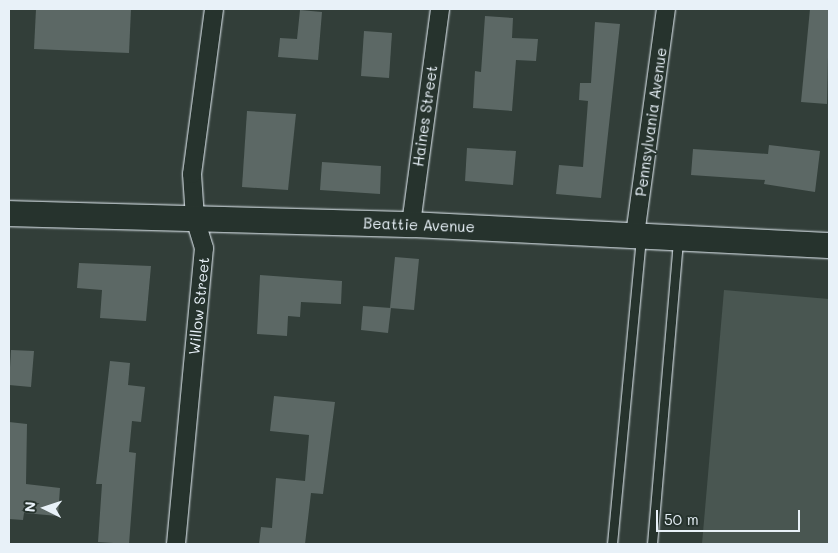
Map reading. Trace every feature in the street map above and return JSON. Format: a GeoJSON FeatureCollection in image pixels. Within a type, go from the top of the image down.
{"type":"FeatureCollection","features":[{"type":"Feature","properties":{"kind":"street","name":"Willow Street"},"geometry":{"type":"LineString","coordinates":[[176,544],[204,248],[195,218],[192,174],[214,9]]}},
{"type":"Feature","properties":{"kind":"street","name":"Haines Street"},"geometry":{"type":"LineString","coordinates":[[410,224],[440,9]]}},
{"type":"Feature","properties":{"kind":"street","name":"Pennsylvania Avenue"},"geometry":{"type":"LineString","coordinates":[[638,235],[666,9]]}},
{"type":"Feature","properties":{"kind":"street","name":"Beattie Avenue"},"geometry":{"type":"LineString","coordinates":[[9,212],[410,224],[829,245]]}},
{"type":"Feature","properties":{"kind":"lane"},"geometry":{"type":"LineString","coordinates":[[612,544],[638,235]]}},
{"type":"Feature","properties":{"kind":"lane"},"geometry":{"type":"LineString","coordinates":[[652,544],[678,237]]}},
{"type":"Feature","properties":{"kind":"shaded area"},"geometry":{"type":"Polygon","coordinates":[[[724,290],[829,299],[829,544],[702,544],[724,290]]]}},
{"type":"Feature","properties":{"kind":"building"},"geometry":{"type":"Polygon","coordinates":[[[36,9],[131,9],[129,53],[34,49],[36,9]]]}},
{"type":"Feature","properties":{"kind":"building"},"geometry":{"type":"Polygon","coordinates":[[[810,9],[829,9],[827,104],[801,102],[810,9]]]}},
{"type":"Feature","properties":{"kind":"building"},"geometry":{"type":"Polygon","coordinates":[[[300,10],[322,12],[318,60],[278,57],[280,38],[297,39],[300,10]]]}},
{"type":"Feature","properties":{"kind":"building"},"geometry":{"type":"Polygon","coordinates":[[[485,16],[513,18],[512,38],[538,39],[536,61],[516,60],[512,111],[473,108],[475,71],[481,72],[485,16]]]}},
{"type":"Feature","properties":{"kind":"building"},"geometry":{"type":"Polygon","coordinates":[[[595,22],[620,24],[601,198],[556,194],[559,165],[583,167],[588,101],[579,100],[580,83],[591,83],[595,22]]]}},
{"type":"Feature","properties":{"kind":"building"},"geometry":{"type":"Polygon","coordinates":[[[364,31],[392,33],[389,78],[361,76],[364,31]]]}},
{"type":"Feature","properties":{"kind":"building"},"geometry":{"type":"Polygon","coordinates":[[[247,111],[296,114],[288,190],[242,187],[247,111]]]}},
{"type":"Feature","properties":{"kind":"building"},"geometry":{"type":"Polygon","coordinates":[[[769,145],[820,151],[815,192],[764,184],[765,180],[691,175],[693,149],[768,154],[769,145]]]}},
{"type":"Feature","properties":{"kind":"building"},"geometry":{"type":"Polygon","coordinates":[[[467,148],[516,151],[513,185],[465,181],[467,148]]]}},
{"type":"Feature","properties":{"kind":"building"},"geometry":{"type":"Polygon","coordinates":[[[322,162],[381,166],[380,194],[320,190],[322,162]]]}},
{"type":"Feature","properties":{"kind":"building"},"geometry":{"type":"Polygon","coordinates":[[[395,257],[419,259],[414,310],[390,308],[395,257]]]}},
{"type":"Feature","properties":{"kind":"building"},"geometry":{"type":"Polygon","coordinates":[[[79,263],[151,266],[146,321],[100,318],[102,290],[77,288],[79,263]]]}},
{"type":"Feature","properties":{"kind":"building"},"geometry":{"type":"Polygon","coordinates":[[[260,275],[342,281],[341,304],[301,302],[300,317],[288,316],[287,336],[257,334],[260,275]]]}},
{"type":"Feature","properties":{"kind":"building"},"geometry":{"type":"Polygon","coordinates":[[[363,306],[391,308],[388,333],[361,330],[363,306]]]}},
{"type":"Feature","properties":{"kind":"building"},"geometry":{"type":"Polygon","coordinates":[[[11,350],[34,351],[31,387],[9,385],[11,350]]]}},
{"type":"Feature","properties":{"kind":"building"},"geometry":{"type":"Polygon","coordinates":[[[110,361],[130,363],[128,385],[145,387],[141,422],[132,421],[129,452],[136,453],[129,544],[98,542],[102,484],[96,484],[110,361]]]}},
{"type":"Feature","properties":{"kind":"building"},"geometry":{"type":"Polygon","coordinates":[[[274,396],[335,402],[323,494],[311,493],[305,544],[259,544],[261,527],[272,528],[276,478],[305,481],[309,435],[270,431],[274,396]]]}},
{"type":"Feature","properties":{"kind":"building"},"geometry":{"type":"Polygon","coordinates":[[[9,422],[27,424],[26,484],[60,488],[58,516],[24,513],[23,520],[9,519],[9,422]]]}}]}
